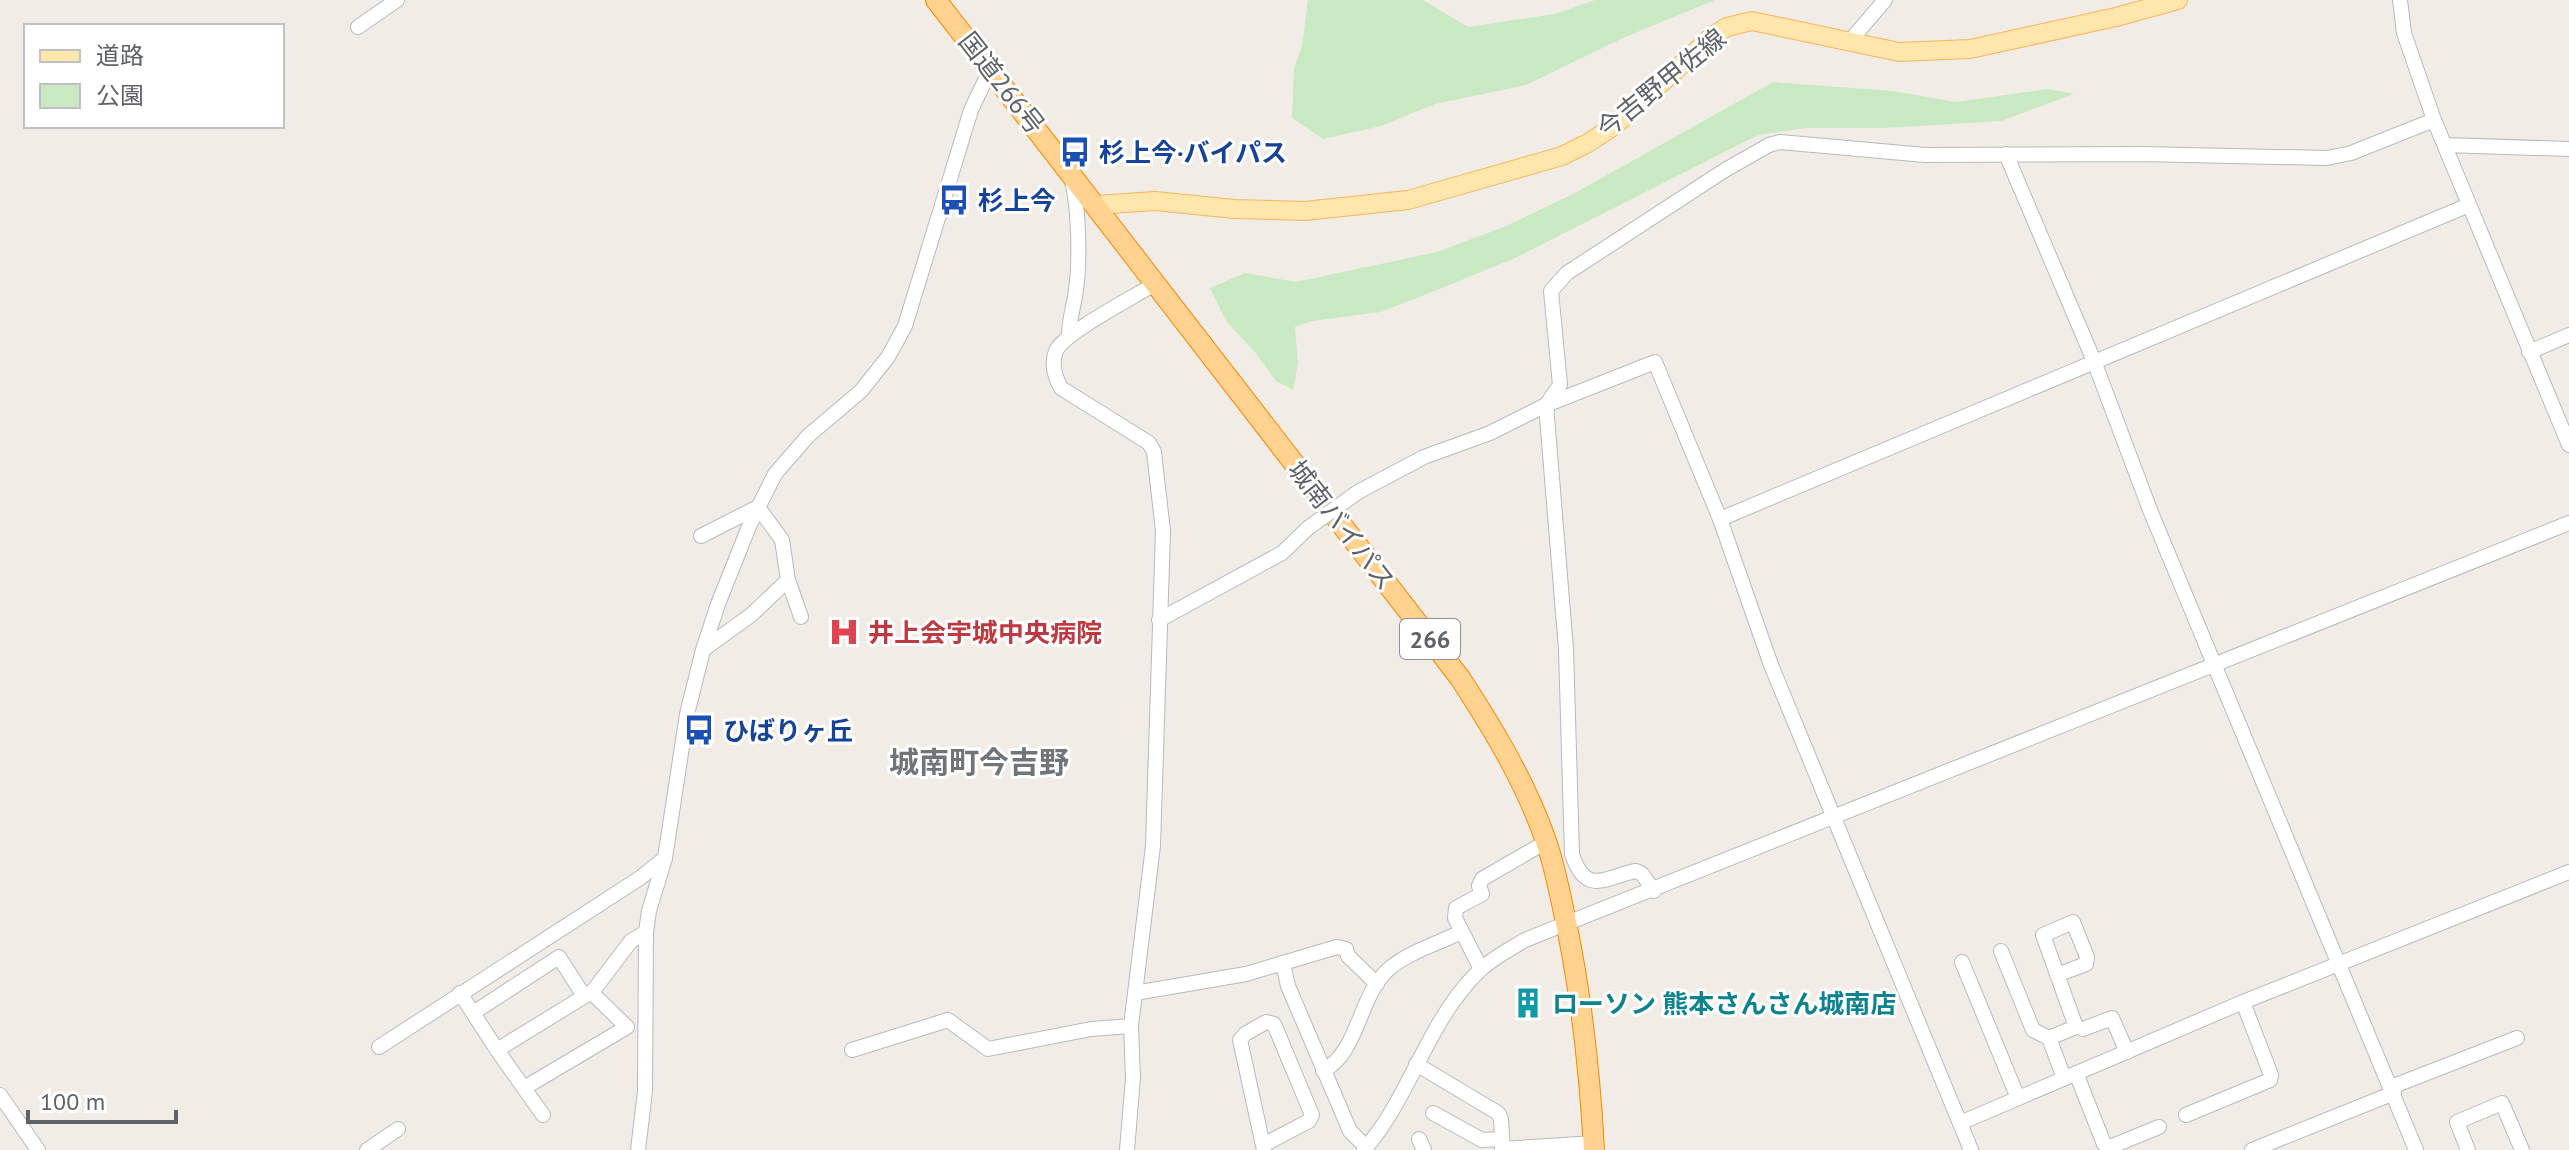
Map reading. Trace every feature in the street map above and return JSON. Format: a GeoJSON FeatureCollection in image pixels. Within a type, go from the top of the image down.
{"type":"FeatureCollection","features":[{"type":"Feature","properties":{"kind":"highway","name":"国道266号"},"geometry":{"type":"LineString","coordinates":[[936,0],[1096,205]]}},
{"type":"Feature","properties":{"kind":"highway","name":"城南バイパス"},"geometry":{"type":"LineString","coordinates":[[1096,205],[1460,678],[1518,775],[1556,875],[1583,1014],[1594,1147]]}},
{"type":"Feature","properties":{"kind":"main road","name":"今吉野甲佐線"},"geometry":{"type":"LineString","coordinates":[[1096,205],[1155,201],[1235,209],[1305,211],[1408,200],[1562,156],[1588,143],[1614,126],[1714,35],[1727,27],[1752,21],[1899,52],[1925,53],[1970,49],[2178,0]]}},
{"type":"Feature","properties":{"kind":"street"},"geometry":{"type":"LineString","coordinates":[[358,27],[397,0]]}},
{"type":"Feature","properties":{"kind":"street"},"geometry":{"type":"LineString","coordinates":[[1850,41],[1885,0]]}},
{"type":"Feature","properties":{"kind":"street"},"geometry":{"type":"LineString","coordinates":[[2400,0],[2404,33],[2434,120],[2569,445]]}},
{"type":"Feature","properties":{"kind":"street"},"geometry":{"type":"LineString","coordinates":[[638,1150],[645,1091],[646,932],[649,911],[665,858],[687,714],[718,604],[775,474],[808,436],[861,391],[888,357],[905,326],[971,110],[991,68]]}},
{"type":"Feature","properties":{"kind":"street"},"geometry":{"type":"LineString","coordinates":[[1654,891],[1642,874],[1636,871],[1604,882],[1595,881],[1579,870],[1572,854],[1566,649],[1546,405],[1560,385],[1551,291],[1567,273],[1725,170],[1780,142],[1925,155],[2327,158],[2351,153],[2434,120]]}},
{"type":"Feature","properties":{"kind":"street"},"geometry":{"type":"LineString","coordinates":[[2445,145],[2569,149]]}},
{"type":"Feature","properties":{"kind":"street"},"geometry":{"type":"LineString","coordinates":[[2006,154],[2094,361],[2150,510],[2416,1150]]}},
{"type":"Feature","properties":{"kind":"street"},"geometry":{"type":"LineString","coordinates":[[1068,168],[1077,200],[1076,290],[1069,335]]}},
{"type":"Feature","properties":{"kind":"street"},"geometry":{"type":"LineString","coordinates":[[1720,519],[2469,205]]}},
{"type":"Feature","properties":{"kind":"street"},"geometry":{"type":"LineString","coordinates":[[1127,1150],[1133,1078],[1131,1026],[1153,846],[1163,531],[1154,452],[1149,443],[1061,388],[1055,377],[1054,362],[1056,350],[1069,335],[1156,283]]}},
{"type":"Feature","properties":{"kind":"street"},"geometry":{"type":"LineString","coordinates":[[2529,352],[2569,335]]}},
{"type":"Feature","properties":{"kind":"street"},"geometry":{"type":"LineString","coordinates":[[1159,620],[1282,553],[1308,528],[1358,492],[1424,457],[1490,433],[1546,405],[1655,362],[1720,519],[1771,665],[1971,1150]]}},
{"type":"Feature","properties":{"kind":"street"},"geometry":{"type":"LineString","coordinates":[[701,536],[758,507]]}},
{"type":"Feature","properties":{"kind":"street"},"geometry":{"type":"LineString","coordinates":[[758,507],[782,540],[788,580],[801,617]]}},
{"type":"Feature","properties":{"kind":"street"},"geometry":{"type":"LineString","coordinates":[[1283,963],[1288,986],[1323,1071],[1350,1131],[1365,1149],[1383,1127],[1443,1015],[1481,969],[1525,940],[2569,523]]}},
{"type":"Feature","properties":{"kind":"street"},"geometry":{"type":"LineString","coordinates":[[703,650],[751,615],[788,580]]}},
{"type":"Feature","properties":{"kind":"street"},"geometry":{"type":"LineString","coordinates":[[1481,969],[1455,918],[1456,908],[1482,894],[1479,886],[1482,879],[1546,842]]}},
{"type":"Feature","properties":{"kind":"street"},"geometry":{"type":"LineString","coordinates":[[379,1047],[640,878],[665,858]]}},
{"type":"Feature","properties":{"kind":"street"},"geometry":{"type":"LineString","coordinates":[[1960,1123],[2243,1002],[2569,872]]}},
{"type":"Feature","properties":{"kind":"street"},"geometry":{"type":"LineString","coordinates":[[497,1050],[588,994],[631,941],[646,932]]}},
{"type":"Feature","properties":{"kind":"street"},"geometry":{"type":"LineString","coordinates":[[1323,1071],[1331,1067],[1347,1046],[1377,984],[1398,964],[1461,932]]}},
{"type":"Feature","properties":{"kind":"street"},"geometry":{"type":"LineString","coordinates":[[1135,993],[1246,974],[1337,947],[1346,949],[1348,956],[1377,984]]}},
{"type":"Feature","properties":{"kind":"street"},"geometry":{"type":"LineString","coordinates":[[2001,951],[2033,1030],[2049,1038],[2104,1144],[2110,1147],[2159,1127]]}},
{"type":"Feature","properties":{"kind":"street"},"geometry":{"type":"LineString","coordinates":[[473,1013],[559,957],[588,994],[627,1027],[524,1088]]}},
{"type":"Feature","properties":{"kind":"street"},"geometry":{"type":"LineString","coordinates":[[1962,962],[2018,1098]]}},
{"type":"Feature","properties":{"kind":"street"},"geometry":{"type":"LineString","coordinates":[[2049,1038],[2076,1027],[2057,975]]}},
{"type":"Feature","properties":{"kind":"street"},"geometry":{"type":"LineString","coordinates":[[460,993],[543,1115]]}},
{"type":"Feature","properties":{"kind":"street"},"geometry":{"type":"LineString","coordinates":[[2186,1115],[2270,1080],[2271,1075],[2243,1002]]}},
{"type":"Feature","properties":{"kind":"street"},"geometry":{"type":"LineString","coordinates":[[2083,1029],[2112,1018],[2127,1052]]}},
{"type":"Feature","properties":{"kind":"street"},"geometry":{"type":"LineString","coordinates":[[852,1050],[948,1020],[988,1049],[1091,1029],[1131,1026]]}},
{"type":"Feature","properties":{"kind":"street"},"geometry":{"type":"LineString","coordinates":[[1266,1022],[1274,1024],[1312,1115],[1309,1121],[1263,1148],[1240,1040],[1266,1022]]}},
{"type":"Feature","properties":{"kind":"street"},"geometry":{"type":"LineString","coordinates":[[2252,1150],[2517,1038]]}},
{"type":"Feature","properties":{"kind":"street"},"geometry":{"type":"LineString","coordinates":[[1416,1064],[1498,1113],[1502,1146]]}},
{"type":"Feature","properties":{"kind":"street"},"geometry":{"type":"LineString","coordinates":[[0,1095],[38,1150]]}},
{"type":"Feature","properties":{"kind":"street"},"geometry":{"type":"LineString","coordinates":[[2468,1150],[2457,1122],[2502,1103],[2522,1150]]}},
{"type":"Feature","properties":{"kind":"street"},"geometry":{"type":"LineString","coordinates":[[1433,1113],[1482,1140],[1502,1146],[1594,1147]]}},
{"type":"Feature","properties":{"kind":"street"},"geometry":{"type":"LineString","coordinates":[[367,1150],[398,1129]]}},
{"type":"Feature","properties":{"kind":"green space"},"geometry":{"type":"Polygon","coordinates":[[[1308,0],[1423,0],[1468,27],[1555,14],[1595,0],[1715,0],[1625,37],[1526,85],[1435,104],[1381,126],[1323,139],[1292,118],[1294,69],[1302,46],[1308,0]]]}},
{"type":"Feature","properties":{"kind":"green space"},"geometry":{"type":"Polygon","coordinates":[[[1773,82],[1893,91],[1956,102],[2048,89],[2074,94],[2001,121],[1886,128],[1806,128],[1758,135],[1515,258],[1381,312],[1312,321],[1295,327],[1298,363],[1293,390],[1276,381],[1226,321],[1210,288],[1245,273],[1296,282],[1437,252],[1504,227],[1575,193],[1773,82]]]}},
{"type":"Feature","properties":{"kind":"place","name":"杉上今·バイパス"},"geometry":{"type":"Point","coordinates":[1075,152]}},
{"type":"Feature","properties":{"kind":"place","name":"杉上今"},"geometry":{"type":"Point","coordinates":[954,200]}},
{"type":"Feature","properties":{"kind":"place","name":"井上会宇城中央病院"},"geometry":{"type":"Point","coordinates":[844,632]}},
{"type":"Feature","properties":{"kind":"place","name":"ひばりヶ丘"},"geometry":{"type":"Point","coordinates":[699,730]}},
{"type":"Feature","properties":{"kind":"place","name":"ローソン 熊本さんさん城南店"},"geometry":{"type":"Point","coordinates":[1528,1003]}},
{"type":"Feature","properties":{"kind":"district","name":"城南町今吉野"},"geometry":{"type":"Point","coordinates":[979,761]}}]}
